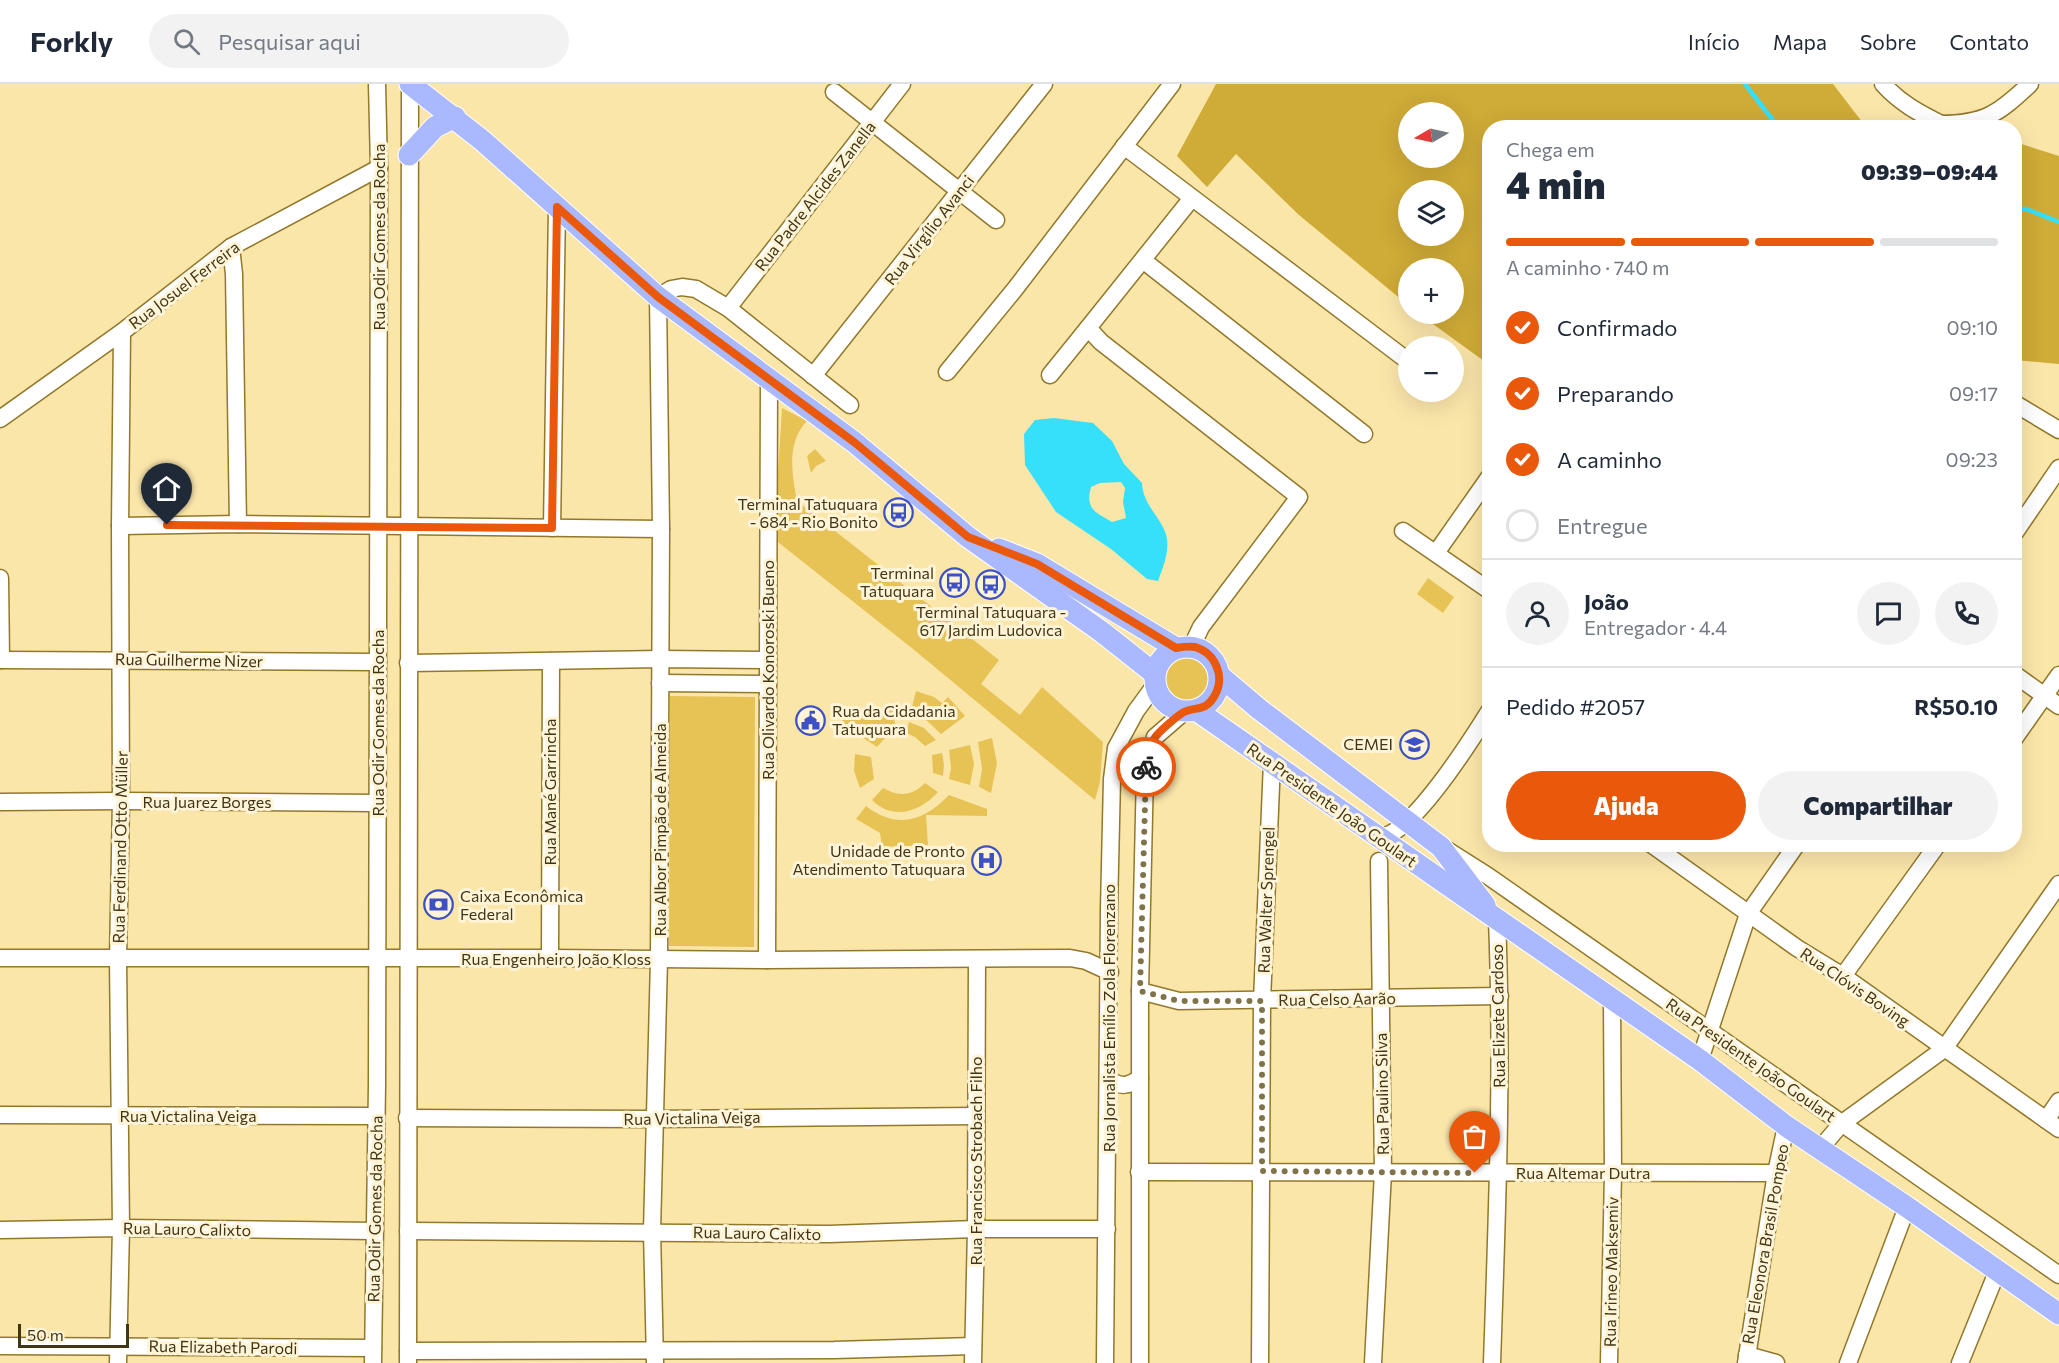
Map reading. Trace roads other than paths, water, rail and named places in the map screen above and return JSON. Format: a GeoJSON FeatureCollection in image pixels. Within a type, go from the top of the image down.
{"type":"FeatureCollection","features":[{"type":"Feature","properties":{"kind":"main road","name":"Rua Presidente João Goulart"},"geometry":{"type":"LineString","coordinates":[[410,84],[455,117],[658,297],[854,442],[968,537],[1102,632],[1155,679],[1158,695],[1165,703],[1174,709],[1190,711],[1272,762],[1700,1060],[1786,1126],[1907,1207],[2059,1314]]}},
{"type":"Feature","properties":{"kind":"main road"},"geometry":{"type":"LineString","coordinates":[[409,155],[435,127],[455,117]]}},
{"type":"Feature","properties":{"kind":"main road","name":"Rua Presidente João Goulart"},"geometry":{"type":"LineString","coordinates":[[968,537],[1037,564],[1184,647],[1202,650],[1211,657],[1220,676],[1259,709],[1441,847],[1497,920]]}},
{"type":"Feature","properties":{"kind":"main road"},"geometry":{"type":"LineString","coordinates":[[1155,679],[1162,658],[1184,647]]}},
{"type":"Feature","properties":{"kind":"main road"},"geometry":{"type":"LineString","coordinates":[[1190,711],[1206,705],[1214,698],[1220,676]]}},
{"type":"Feature","properties":{"kind":"street","name":"Rua Odir Gomes da Rocha"},"geometry":{"type":"LineString","coordinates":[[373,1356],[378,662],[379,168],[377,84]]}},
{"type":"Feature","properties":{"kind":"street","name":"Rua Odir Gomes da Rocha"},"geometry":{"type":"LineString","coordinates":[[408,1357],[410,84]]}},
{"type":"Feature","properties":{"kind":"street","name":"Rua Padre Alcides Zanella"},"geometry":{"type":"LineString","coordinates":[[728,308],[902,84]]}},
{"type":"Feature","properties":{"kind":"street","name":"Rua Virgílio Avanci"},"geometry":{"type":"LineString","coordinates":[[813,376],[1044,84]]}},
{"type":"Feature","properties":{"kind":"street"},"geometry":{"type":"LineString","coordinates":[[947,372],[1015,289],[1172,84]]}},
{"type":"Feature","properties":{"kind":"street"},"geometry":{"type":"LineString","coordinates":[[1883,84],[1894,96],[1931,120]]}},
{"type":"Feature","properties":{"kind":"street"},"geometry":{"type":"LineString","coordinates":[[1980,120],[2005,106],[2030,84]]}},
{"type":"Feature","properties":{"kind":"street"},"geometry":{"type":"LineString","coordinates":[[834,92],[996,220]]}},
{"type":"Feature","properties":{"kind":"street"},"geometry":{"type":"LineString","coordinates":[[1124,147],[1398,353]]}},
{"type":"Feature","properties":{"kind":"street","name":"Rua Josuel Ferreira"},"geometry":{"type":"LineString","coordinates":[[0,419],[122,332],[231,247],[379,168]]}},
{"type":"Feature","properties":{"kind":"street"},"geometry":{"type":"LineString","coordinates":[[1050,375],[1144,261],[1192,198]]}},
{"type":"Feature","properties":{"kind":"street"},"geometry":{"type":"LineString","coordinates":[[552,528],[557,207]]}},
{"type":"Feature","properties":{"kind":"street"},"geometry":{"type":"LineString","coordinates":[[231,247],[234,274],[238,524]]}},
{"type":"Feature","properties":{"kind":"street"},"geometry":{"type":"LineString","coordinates":[[1144,261],[1364,434]]}},
{"type":"Feature","properties":{"kind":"street"},"geometry":{"type":"LineString","coordinates":[[658,297],[671,289],[682,286],[696,289],[728,308],[850,405]]}},
{"type":"Feature","properties":{"kind":"street","name":"Rua Albor Pimpão de Almeida"},"geometry":{"type":"LineString","coordinates":[[656,1356],[652,1231],[659,960],[661,529],[658,297]]}},
{"type":"Feature","properties":{"kind":"street"},"geometry":{"type":"LineString","coordinates":[[1088,328],[1101,342],[1299,497],[1184,647]]}},
{"type":"Feature","properties":{"kind":"street","name":"Rua Ferdinand Otto Müller"},"geometry":{"type":"LineString","coordinates":[[118,1363],[121,1228],[118,959],[122,801],[120,526],[122,332]]}},
{"type":"Feature","properties":{"kind":"street","name":"Rua Olivardo Konoroski Bueno"},"geometry":{"type":"LineString","coordinates":[[767,960],[769,381]]}},
{"type":"Feature","properties":{"kind":"street"},"geometry":{"type":"LineString","coordinates":[[2022,408],[2059,430]]}},
{"type":"Feature","properties":{"kind":"street"},"geometry":{"type":"LineString","coordinates":[[2022,522],[2059,468]]}},
{"type":"Feature","properties":{"kind":"street"},"geometry":{"type":"LineString","coordinates":[[1436,553],[1482,487]]}},
{"type":"Feature","properties":{"kind":"street"},"geometry":{"type":"LineString","coordinates":[[120,526],[238,524],[661,529]]}},
{"type":"Feature","properties":{"kind":"street"},"geometry":{"type":"LineString","coordinates":[[1403,531],[1482,585]]}},
{"type":"Feature","properties":{"kind":"street"},"geometry":{"type":"LineString","coordinates":[[0,578],[1,660]]}},
{"type":"Feature","properties":{"kind":"street"},"geometry":{"type":"LineString","coordinates":[[408,663],[660,659],[768,660]]}},
{"type":"Feature","properties":{"kind":"street","name":"Rua Guilherme Nizer"},"geometry":{"type":"LineString","coordinates":[[1,660],[378,662]]}},
{"type":"Feature","properties":{"kind":"street","name":"Rua Mané Garrincha"},"geometry":{"type":"LineString","coordinates":[[550,958],[551,661]]}},
{"type":"Feature","properties":{"kind":"street"},"geometry":{"type":"LineString","coordinates":[[2022,731],[2052,701],[2059,675]]}},
{"type":"Feature","properties":{"kind":"street","name":"Rua Jornalista Emílio Zola Florenzano"},"geometry":{"type":"LineString","coordinates":[[1106,1363],[1111,803],[1116,748],[1155,679]]}},
{"type":"Feature","properties":{"kind":"street"},"geometry":{"type":"LineString","coordinates":[[2022,680],[2052,701]]}},
{"type":"Feature","properties":{"kind":"street"},"geometry":{"type":"LineString","coordinates":[[660,683],[768,684]]}},
{"type":"Feature","properties":{"kind":"street","name":"Rua Jornalista Emílio Zola Florenzano"},"geometry":{"type":"LineString","coordinates":[[1140,1363],[1140,991],[1145,771],[1155,737],[1190,711]]}},
{"type":"Feature","properties":{"kind":"street"},"geometry":{"type":"LineString","coordinates":[[1370,832],[1386,836],[1408,820],[1428,800],[1482,729]]}},
{"type":"Feature","properties":{"kind":"street","name":"Rua Walter Sprengel"},"geometry":{"type":"LineString","coordinates":[[1260,1363],[1262,1001],[1272,762]]}},
{"type":"Feature","properties":{"kind":"street","name":"Rua Juarez Borges"},"geometry":{"type":"LineString","coordinates":[[0,802],[377,803]]}},
{"type":"Feature","properties":{"kind":"street","name":"Rua Presidente João Goulart"},"geometry":{"type":"LineString","coordinates":[[1441,847],[1488,876],[2059,1275]]}},
{"type":"Feature","properties":{"kind":"street","name":"Rua Clóvis Boving"},"geometry":{"type":"LineString","coordinates":[[1663,852],[1748,914],[1843,976],[2053,1124]]}},
{"type":"Feature","properties":{"kind":"street"},"geometry":{"type":"LineString","coordinates":[[1700,1060],[1748,914],[1791,852]]}},
{"type":"Feature","properties":{"kind":"street"},"geometry":{"type":"LineString","coordinates":[[1843,976],[1932,852]]}},
{"type":"Feature","properties":{"kind":"street","name":"Rua Paulino Silva"},"geometry":{"type":"LineString","coordinates":[[1373,1363],[1383,1172],[1379,861]]}},
{"type":"Feature","properties":{"kind":"street"},"geometry":{"type":"LineString","coordinates":[[1820,1149],[1841,1124],[1944,1049],[2059,884]]}},
{"type":"Feature","properties":{"kind":"street","name":"Rua Elizete Cardoso"},"geometry":{"type":"LineString","coordinates":[[1492,1363],[1498,1173],[1500,996],[1497,920]]}},
{"type":"Feature","properties":{"kind":"street","name":"Rua Engenheiro João Kloss"},"geometry":{"type":"LineString","coordinates":[[0,958],[767,960],[1070,958],[1086,961],[1110,972]]}},
{"type":"Feature","properties":{"kind":"street","name":"Rua Francisco Strobach Filho"},"geometry":{"type":"LineString","coordinates":[[973,1363],[977,959]]}},
{"type":"Feature","properties":{"kind":"street","name":"Rua Celso Aarão"},"geometry":{"type":"LineString","coordinates":[[1140,991],[1179,1001],[1500,996]]}},
{"type":"Feature","properties":{"kind":"street","name":"Rua Irineo Maksemiv"},"geometry":{"type":"LineString","coordinates":[[1609,1363],[1613,1173],[1612,1000]]}},
{"type":"Feature","properties":{"kind":"street"},"geometry":{"type":"LineString","coordinates":[[1109,1079],[1114,1084],[1123,1086],[1130,1085],[1140,1078]]}},
{"type":"Feature","properties":{"kind":"street"},"geometry":{"type":"LineString","coordinates":[[2053,1124],[2059,1101]]}},
{"type":"Feature","properties":{"kind":"street","name":"Rua Victalina Veiga"},"geometry":{"type":"LineString","coordinates":[[0,1115],[376,1116]]}},
{"type":"Feature","properties":{"kind":"street","name":"Rua Victalina Veiga"},"geometry":{"type":"LineString","coordinates":[[407,1118],[655,1119],[976,1116]]}},
{"type":"Feature","properties":{"kind":"street","name":"Rua Eleonora Brasil Pompeo"},"geometry":{"type":"LineString","coordinates":[[1746,1359],[1776,1173],[1786,1126]]}},
{"type":"Feature","properties":{"kind":"street","name":"Rua Altemar Dutra"},"geometry":{"type":"LineString","coordinates":[[1139,1172],[1776,1173]]}},
{"type":"Feature","properties":{"kind":"street"},"geometry":{"type":"LineString","coordinates":[[1848,1363],[1907,1207]]}},
{"type":"Feature","properties":{"kind":"street","name":"Rua Lauro Calixto"},"geometry":{"type":"LineString","coordinates":[[0,1230],[121,1228],[375,1231]]}},
{"type":"Feature","properties":{"kind":"street","name":"Rua Lauro Calixto"},"geometry":{"type":"LineString","coordinates":[[408,1231],[829,1234],[976,1229],[1107,1229]]}},
{"type":"Feature","properties":{"kind":"street"},"geometry":{"type":"LineString","coordinates":[[1960,1363],[1997,1272]]}},
{"type":"Feature","properties":{"kind":"street","name":"Rua Elizabeth Parodi"},"geometry":{"type":"LineString","coordinates":[[0,1346],[120,1345],[373,1356]]}},
{"type":"Feature","properties":{"kind":"street"},"geometry":{"type":"LineString","coordinates":[[408,1357],[656,1356],[973,1346]]}},
{"type":"Feature","properties":{"kind":"street"},"geometry":{"type":"LineString","coordinates":[[1746,1359],[1776,1363]]}},
{"type":"Feature","properties":{"kind":"water"},"geometry":{"type":"Polygon","coordinates":[[[1054,418],[1093,423],[1112,441],[1124,464],[1142,483],[1146,499],[1165,532],[1167,550],[1158,581],[1147,579],[1111,549],[1056,512],[1025,465],[1024,434],[1035,420],[1054,418]],[[1121,482],[1100,483],[1091,487],[1089,500],[1093,509],[1112,522],[1126,518],[1123,502],[1125,488],[1121,482]]]}},
{"type":"Feature","properties":{"kind":"waterway"},"geometry":{"type":"LineString","coordinates":[[1745,84],[1773,120]]}},
{"type":"Feature","properties":{"kind":"waterway"},"geometry":{"type":"LineString","coordinates":[[2022,209],[2059,222]]}},
{"type":"Feature","properties":{"kind":"place","name":"Terminal Tatuquara - 684 - Rio Bonito"},"geometry":{"type":"Point","coordinates":[899,513]}},
{"type":"Feature","properties":{"kind":"place","name":"Terminal Tatuquara"},"geometry":{"type":"Point","coordinates":[955,582]}},
{"type":"Feature","properties":{"kind":"place","name":"Terminal Tatuquara - 617 Jardim Ludovica"},"geometry":{"type":"Point","coordinates":[991,584]}},
{"type":"Feature","properties":{"kind":"place","name":"Rua da Cidadania Tatuquara"},"geometry":{"type":"Point","coordinates":[811,720]}},
{"type":"Feature","properties":{"kind":"place","name":"CEMEI"},"geometry":{"type":"Point","coordinates":[1414,744]}},
{"type":"Feature","properties":{"kind":"place","name":"Unidade de Pronto Atendimento Tatuquara"},"geometry":{"type":"Point","coordinates":[986,860]}},
{"type":"Feature","properties":{"kind":"place","name":"Caixa Econômica Federal"},"geometry":{"type":"Point","coordinates":[439,905]}}]}
